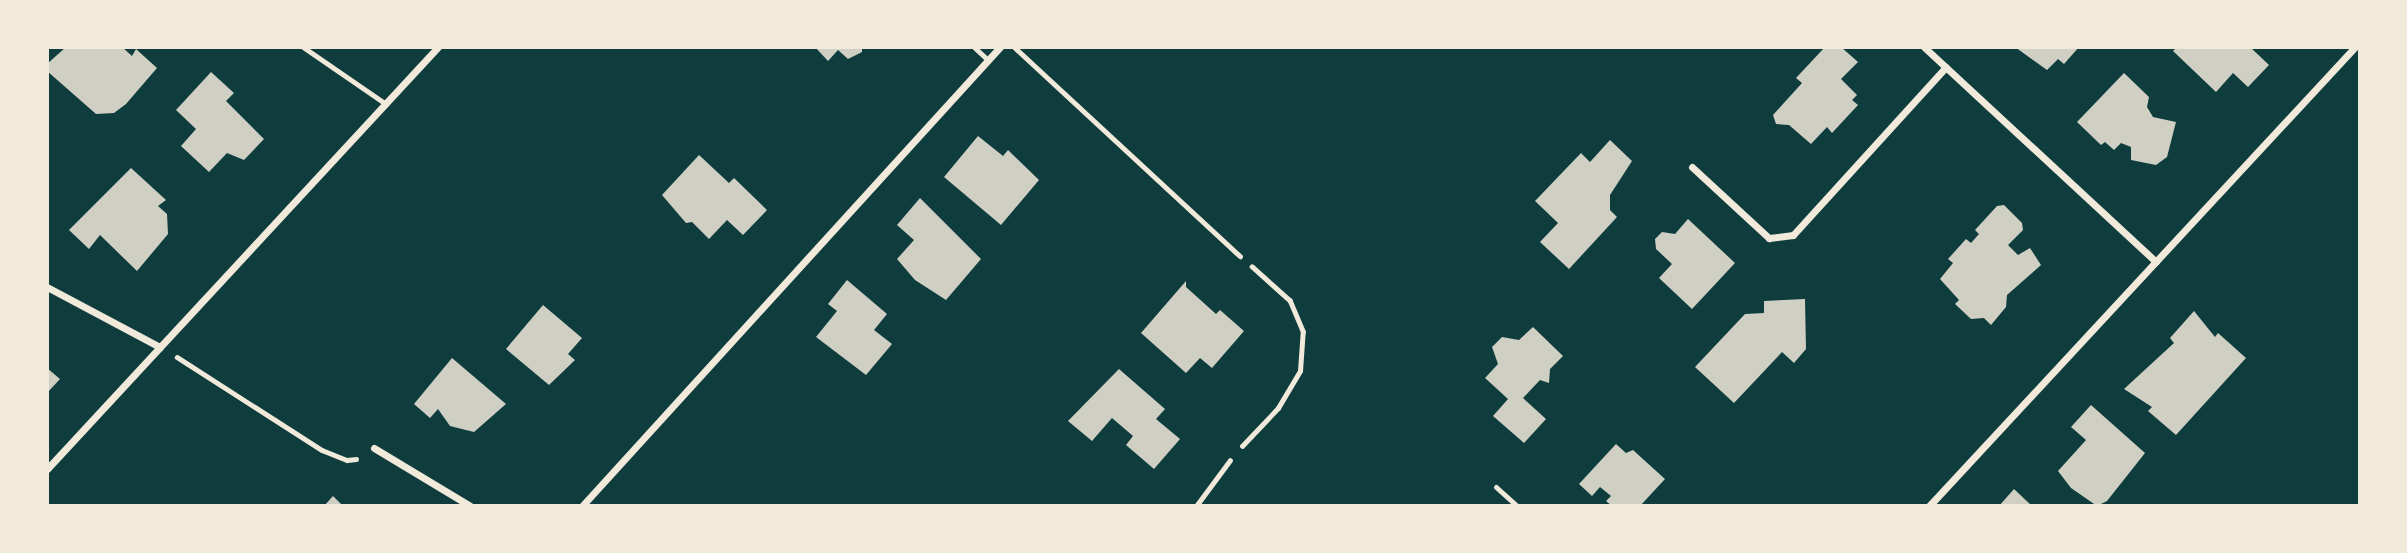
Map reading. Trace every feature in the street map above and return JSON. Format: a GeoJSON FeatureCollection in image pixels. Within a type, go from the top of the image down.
{"type":"FeatureCollection","features":[{"type":"Feature","properties":{"kind":"street"},"geometry":{"type":"LineString","coordinates":[[47,468],[438,47]]}},
{"type":"Feature","properties":{"kind":"street"},"geometry":{"type":"LineString","coordinates":[[582,506],[1000,47]]}},
{"type":"Feature","properties":{"kind":"street"},"geometry":{"type":"LineString","coordinates":[[1924,47],[2157,262]]}},
{"type":"Feature","properties":{"kind":"street"},"geometry":{"type":"LineString","coordinates":[[1929,506],[2355,47]]}},
{"type":"Feature","properties":{"kind":"street"},"geometry":{"type":"LineString","coordinates":[[1692,167],[1769,238],[1793,235],[1946,67]]}},
{"type":"Feature","properties":{"kind":"street"},"geometry":{"type":"LineString","coordinates":[[47,287],[160,347]]}},
{"type":"Feature","properties":{"kind":"street"},"geometry":{"type":"LineString","coordinates":[[374,448],[470,506]]}},
{"type":"Feature","properties":{"kind":"lane"},"geometry":{"type":"LineString","coordinates":[[303,47],[386,104]]}},
{"type":"Feature","properties":{"kind":"lane"},"geometry":{"type":"LineString","coordinates":[[975,47],[988,61]]}},
{"type":"Feature","properties":{"kind":"lane"},"geometry":{"type":"LineString","coordinates":[[1014,47],[1240,256]]}},
{"type":"Feature","properties":{"kind":"lane"},"geometry":{"type":"LineString","coordinates":[[1196,506],[1230,460]]}},
{"type":"Feature","properties":{"kind":"lane"},"geometry":{"type":"LineString","coordinates":[[1496,486],[1517,506]]}},
{"type":"Feature","properties":{"kind":"path"},"geometry":{"type":"LineString","coordinates":[[1230,460],[1278,408],[1300,371],[1303,332],[1290,301],[1240,256]]}},
{"type":"Feature","properties":{"kind":"path"},"geometry":{"type":"LineString","coordinates":[[160,347],[322,450],[348,460],[360,458],[374,448]]}},
{"type":"Feature","properties":{"kind":"building"},"geometry":{"type":"Polygon","coordinates":[[[66,47],[122,47],[132,56],[136,49],[157,68],[126,104],[114,113],[96,114],[47,71],[47,64],[66,47]]]}},
{"type":"Feature","properties":{"kind":"building"},"geometry":{"type":"Polygon","coordinates":[[[815,47],[862,47],[862,52],[848,59],[838,50],[828,61],[815,47]]]}},
{"type":"Feature","properties":{"kind":"building"},"geometry":{"type":"Polygon","coordinates":[[[1825,47],[1841,47],[1858,62],[1841,79],[1857,95],[1852,100],[1858,105],[1832,133],[1827,127],[1811,144],[1789,125],[1776,124],[1773,115],[1802,83],[1796,78],[1825,47]]]}},
{"type":"Feature","properties":{"kind":"building"},"geometry":{"type":"Polygon","coordinates":[[[2015,47],[2079,47],[2064,64],[2058,59],[2047,70],[2015,47]]]}},
{"type":"Feature","properties":{"kind":"building"},"geometry":{"type":"Polygon","coordinates":[[[2177,47],[2250,47],[2269,65],[2248,87],[2233,73],[2216,92],[2173,51],[2177,47]]]}},
{"type":"Feature","properties":{"kind":"building"},"geometry":{"type":"Polygon","coordinates":[[[211,72],[234,93],[226,101],[264,139],[244,160],[227,153],[209,172],[181,146],[196,129],[176,110],[211,72]]]}},
{"type":"Feature","properties":{"kind":"building"},"geometry":{"type":"Polygon","coordinates":[[[2124,73],[2149,97],[2147,107],[2153,117],[2176,122],[2167,157],[2156,165],[2131,160],[2131,147],[2121,143],[2114,150],[2105,142],[2101,145],[2077,122],[2124,73]]]}},
{"type":"Feature","properties":{"kind":"building"},"geometry":{"type":"Polygon","coordinates":[[[978,136],[1003,156],[1008,150],[1039,180],[1001,225],[944,177],[978,136]]]}},
{"type":"Feature","properties":{"kind":"building"},"geometry":{"type":"Polygon","coordinates":[[[1610,140],[1632,161],[1610,195],[1610,210],[1617,217],[1569,269],[1540,242],[1558,223],[1535,201],[1581,153],[1590,162],[1610,140]]]}},
{"type":"Feature","properties":{"kind":"building"},"geometry":{"type":"Polygon","coordinates":[[[699,155],[729,183],[734,178],[767,210],[743,235],[727,220],[709,239],[692,222],[686,223],[662,195],[699,155]]]}},
{"type":"Feature","properties":{"kind":"building"},"geometry":{"type":"Polygon","coordinates":[[[131,168],[166,200],[158,206],[167,214],[168,234],[137,271],[100,235],[89,249],[69,230],[131,168]]]}},
{"type":"Feature","properties":{"kind":"building"},"geometry":{"type":"Polygon","coordinates":[[[920,198],[981,259],[946,300],[915,280],[897,259],[914,240],[897,225],[920,198]]]}},
{"type":"Feature","properties":{"kind":"building"},"geometry":{"type":"Polygon","coordinates":[[[2004,205],[2022,223],[2023,230],[2008,245],[2018,255],[2030,248],[2041,265],[2007,295],[2006,307],[1991,325],[1984,318],[1971,319],[1955,304],[1959,300],[1940,279],[1953,263],[1948,259],[1966,239],[1971,243],[1979,234],[1975,230],[1997,206],[2004,205]]]}},
{"type":"Feature","properties":{"kind":"building"},"geometry":{"type":"Polygon","coordinates":[[[1688,219],[1735,263],[1692,309],[1659,278],[1672,264],[1656,249],[1655,239],[1662,232],[1675,234],[1688,219]]]}},
{"type":"Feature","properties":{"kind":"building"},"geometry":{"type":"Polygon","coordinates":[[[847,280],[887,314],[874,330],[892,344],[866,375],[816,337],[837,311],[828,304],[847,280]]]}},
{"type":"Feature","properties":{"kind":"building"},"geometry":{"type":"Polygon","coordinates":[[[1186,281],[1186,287],[1216,314],[1220,310],[1244,331],[1212,368],[1200,358],[1186,373],[1141,333],[1186,281]]]}},
{"type":"Feature","properties":{"kind":"building"},"geometry":{"type":"Polygon","coordinates":[[[1805,299],[1806,349],[1794,363],[1782,352],[1734,403],[1695,367],[1745,314],[1764,313],[1764,301],[1805,299]]]}},
{"type":"Feature","properties":{"kind":"building"},"geometry":{"type":"Polygon","coordinates":[[[543,305],[582,338],[568,354],[575,360],[549,385],[506,349],[543,305]]]}},
{"type":"Feature","properties":{"kind":"building"},"geometry":{"type":"Polygon","coordinates":[[[2194,311],[2215,337],[2218,333],[2246,358],[2176,435],[2148,411],[2152,407],[2124,389],[2174,343],[2170,338],[2194,311]]]}},
{"type":"Feature","properties":{"kind":"building"},"geometry":{"type":"Polygon","coordinates":[[[1533,327],[1563,356],[1550,369],[1549,383],[1540,380],[1523,398],[1546,419],[1524,443],[1493,416],[1508,399],[1485,378],[1498,364],[1492,347],[1502,337],[1519,340],[1533,327]]]}},
{"type":"Feature","properties":{"kind":"building"},"geometry":{"type":"Polygon","coordinates":[[[452,358],[506,404],[474,432],[450,426],[438,409],[430,418],[414,404],[452,358]]]}},
{"type":"Feature","properties":{"kind":"building"},"geometry":{"type":"Polygon","coordinates":[[[47,368],[60,379],[47,393],[47,368]]]}},
{"type":"Feature","properties":{"kind":"building"},"geometry":{"type":"Polygon","coordinates":[[[1119,369],[1165,409],[1156,419],[1180,439],[1154,469],[1126,445],[1133,436],[1112,418],[1092,441],[1068,421],[1119,369]]]}},
{"type":"Feature","properties":{"kind":"building"},"geometry":{"type":"Polygon","coordinates":[[[2091,405],[2145,453],[2107,501],[2097,506],[2071,488],[2058,471],[2086,440],[2071,427],[2091,405]]]}},
{"type":"Feature","properties":{"kind":"building"},"geometry":{"type":"Polygon","coordinates":[[[1616,444],[1626,453],[1633,450],[1665,479],[1640,506],[1612,506],[1606,501],[1611,496],[1600,487],[1592,496],[1579,484],[1616,444]]]}},
{"type":"Feature","properties":{"kind":"building"},"geometry":{"type":"Polygon","coordinates":[[[2014,489],[2032,506],[1999,506],[2014,489]]]}},
{"type":"Feature","properties":{"kind":"building"},"geometry":{"type":"Polygon","coordinates":[[[333,496],[343,506],[324,506],[333,496]]]}}]}
